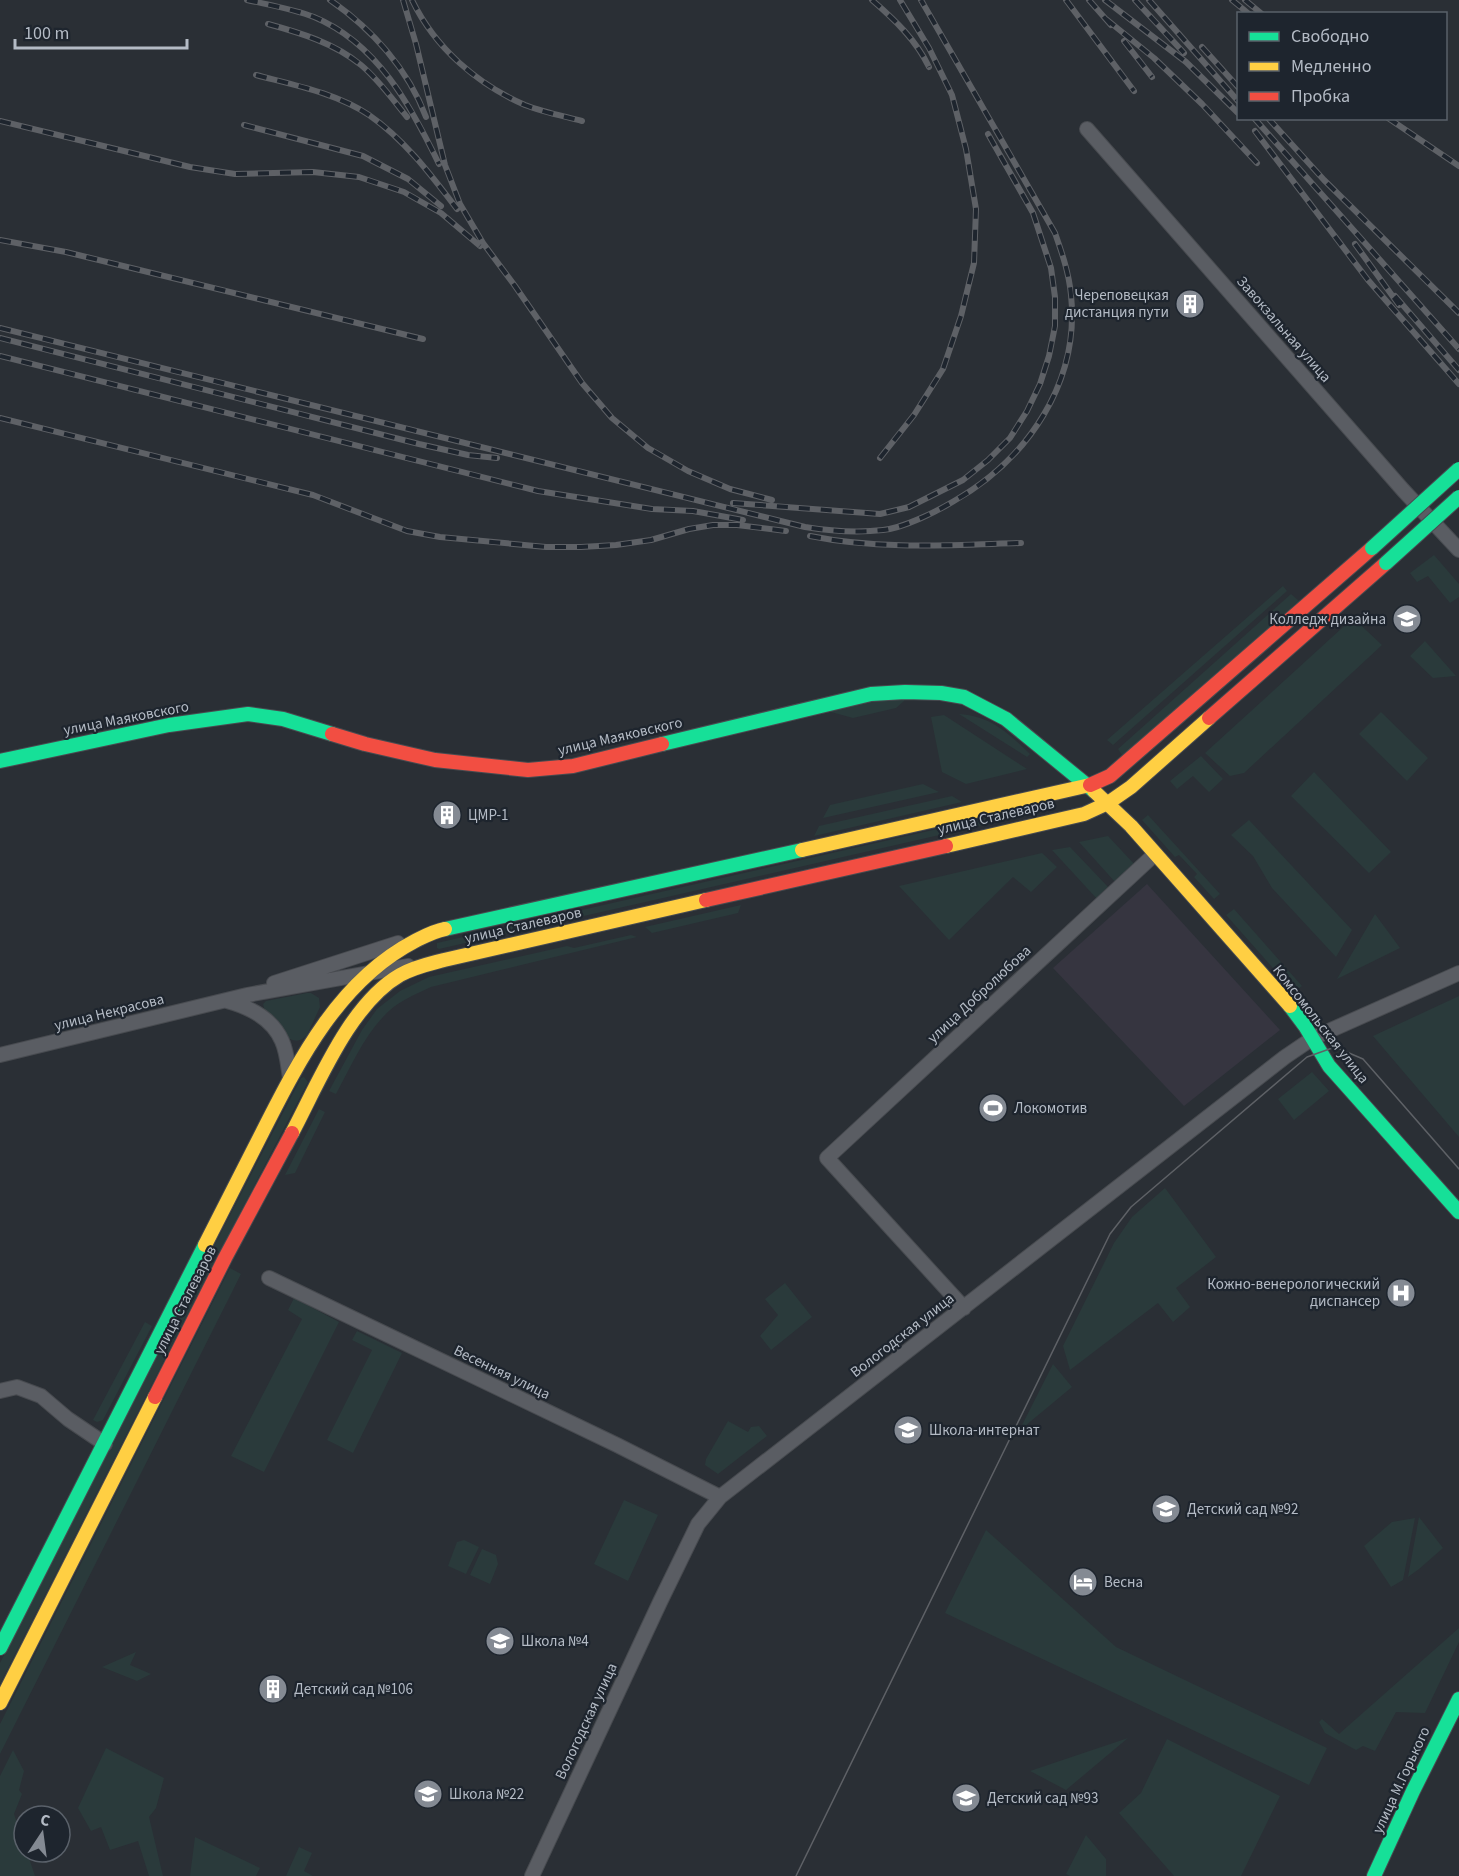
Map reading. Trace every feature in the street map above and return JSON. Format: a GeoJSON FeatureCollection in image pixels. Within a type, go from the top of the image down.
{"type":"FeatureCollection","features":[{"type":"Feature","properties":{"kind":"main road","name":"улица Сталеваров"},"geometry":{"type":"LineString","coordinates":[[0,1648],[290,1078],[326,1020],[350,989],[368,972],[405,947],[438,930],[1089,786],[1110,776],[1372,548],[1459,469]]}},
{"type":"Feature","properties":{"kind":"main road","name":"улица Сталеваров"},"geometry":{"type":"LineString","coordinates":[[0,1704],[225,1257],[346,1031],[369,1001],[396,978],[411,969],[444,960],[1084,814],[1108,803],[1131,787],[1459,497]]}},
{"type":"Feature","properties":{"kind":"main road","name":"улица Маяковского"},"geometry":{"type":"LineString","coordinates":[[0,762],[169,725],[248,714],[283,719],[364,744],[435,760],[528,770],[573,766],[871,694],[941,693],[963,697],[1006,719],[1108,803]]}},
{"type":"Feature","properties":{"kind":"main road","name":"Комсомольская улица"},"geometry":{"type":"LineString","coordinates":[[1108,803],[1291,1007],[1329,1066],[1459,1212]]}},
{"type":"Feature","properties":{"kind":"main road","name":"улица М.Горького"},"geometry":{"type":"LineString","coordinates":[[1374,1876],[1459,1699]]}},
{"type":"Feature","properties":{"kind":"street","name":"Завокзальная улица"},"geometry":{"type":"LineString","coordinates":[[1087,129],[1403,490],[1459,550]]}},
{"type":"Feature","properties":{"kind":"street","name":"улица Добролюбова"},"geometry":{"type":"LineString","coordinates":[[964,1308],[827,1158],[1155,854]]}},
{"type":"Feature","properties":{"kind":"street"},"geometry":{"type":"LineString","coordinates":[[225,1000],[438,930]]}},
{"type":"Feature","properties":{"kind":"street"},"geometry":{"type":"LineString","coordinates":[[225,1000],[368,972],[444,960]]}},
{"type":"Feature","properties":{"kind":"street","name":"Вологодская улица"},"geometry":{"type":"LineString","coordinates":[[532,1876],[698,1524],[720,1497],[1285,1057],[1313,1038],[1459,973]]}},
{"type":"Feature","properties":{"kind":"street"},"geometry":{"type":"LineString","coordinates":[[225,1000],[247,1006],[269,1022],[282,1041],[290,1078]]}},
{"type":"Feature","properties":{"kind":"street","name":"улица Некрасова"},"geometry":{"type":"LineString","coordinates":[[0,1055],[225,1000]]}},
{"type":"Feature","properties":{"kind":"street","name":"Весенняя улица"},"geometry":{"type":"LineString","coordinates":[[269,1278],[720,1497]]}},
{"type":"Feature","properties":{"kind":"street"},"geometry":{"type":"LineString","coordinates":[[0,1391],[16,1387],[41,1396],[68,1419],[105,1444]]}},
{"type":"Feature","properties":{"kind":"shaded area"},"geometry":{"type":"Polygon","coordinates":[[[1434,555],[1459,584],[1459,597],[1450,603],[1428,576],[1417,582],[1410,573],[1434,555]]]}},
{"type":"Feature","properties":{"kind":"shaded area"},"geometry":{"type":"Polygon","coordinates":[[[1283,586],[1287,591],[1113,745],[1107,740],[1283,586]]]}},
{"type":"Feature","properties":{"kind":"shaded area"},"geometry":{"type":"Polygon","coordinates":[[[1291,594],[1299,601],[1124,758],[1118,749],[1291,594]]]}},
{"type":"Feature","properties":{"kind":"shaded area"},"geometry":{"type":"Polygon","coordinates":[[[1353,618],[1382,645],[1244,773],[1230,776],[1205,753],[1353,618]]]}},
{"type":"Feature","properties":{"kind":"shaded area"},"geometry":{"type":"Polygon","coordinates":[[[1425,641],[1456,676],[1433,678],[1410,656],[1425,641]]]}},
{"type":"Feature","properties":{"kind":"shaded area"},"geometry":{"type":"Polygon","coordinates":[[[905,697],[896,708],[853,718],[831,712],[833,706],[905,697]]]}},
{"type":"Feature","properties":{"kind":"shaded area"},"geometry":{"type":"Polygon","coordinates":[[[1381,712],[1428,758],[1407,781],[1359,734],[1381,712]]]}},
{"type":"Feature","properties":{"kind":"shaded area"},"geometry":{"type":"Polygon","coordinates":[[[959,714],[990,722],[1030,754],[1027,757],[959,714]]]}},
{"type":"Feature","properties":{"kind":"shaded area"},"geometry":{"type":"Polygon","coordinates":[[[944,715],[1027,769],[966,784],[942,772],[931,717],[944,715]]]}},
{"type":"Feature","properties":{"kind":"shaded area"},"geometry":{"type":"Polygon","coordinates":[[[1201,756],[1223,779],[1209,792],[1193,776],[1177,789],[1170,781],[1201,756]]]}},
{"type":"Feature","properties":{"kind":"shaded area"},"geometry":{"type":"Polygon","coordinates":[[[1314,772],[1391,852],[1369,873],[1291,796],[1314,772]]]}},
{"type":"Feature","properties":{"kind":"shaded area"},"geometry":{"type":"Polygon","coordinates":[[[923,784],[939,792],[823,818],[830,805],[923,784]]]}},
{"type":"Feature","properties":{"kind":"shaded area"},"geometry":{"type":"Polygon","coordinates":[[[952,796],[962,802],[814,836],[819,826],[952,796]]]}},
{"type":"Feature","properties":{"kind":"shaded area"},"geometry":{"type":"Polygon","coordinates":[[[1148,815],[1220,894],[1214,899],[1194,877],[1197,874],[1179,855],[1175,857],[1142,820],[1148,815]]]}},
{"type":"Feature","properties":{"kind":"shaded area"},"geometry":{"type":"Polygon","coordinates":[[[990,817],[992,823],[437,948],[437,943],[990,817]]]}},
{"type":"Feature","properties":{"kind":"shaded area"},"geometry":{"type":"Polygon","coordinates":[[[1249,820],[1352,930],[1336,957],[1272,888],[1253,856],[1231,835],[1249,820]]]}},
{"type":"Feature","properties":{"kind":"shaded area"},"geometry":{"type":"Polygon","coordinates":[[[1108,836],[1136,866],[1116,883],[1079,842],[1108,836]]]}},
{"type":"Feature","properties":{"kind":"shaded area"},"geometry":{"type":"Polygon","coordinates":[[[1070,847],[1110,889],[1098,900],[1052,850],[1070,847]]]}},
{"type":"Feature","properties":{"kind":"shaded area"},"geometry":{"type":"Polygon","coordinates":[[[1042,853],[1057,867],[1031,892],[1013,877],[949,940],[899,886],[1042,853]]]}},
{"type":"Feature","properties":{"kind":"shaded area"},"geometry":{"type":"Polygon","coordinates":[[[1147,884],[1280,1030],[1184,1106],[1053,968],[1147,884]]]}},
{"type":"Feature","properties":{"kind":"shaded area"},"geometry":{"type":"Polygon","coordinates":[[[741,905],[738,913],[652,933],[645,927],[741,905]]]}},
{"type":"Feature","properties":{"kind":"shaded area"},"geometry":{"type":"Polygon","coordinates":[[[1234,909],[1302,986],[1294,992],[1226,915],[1234,909]]]}},
{"type":"Feature","properties":{"kind":"shaded area"},"geometry":{"type":"Polygon","coordinates":[[[1375,914],[1400,948],[1337,979],[1375,914]]]}},
{"type":"Feature","properties":{"kind":"shaded area"},"geometry":{"type":"Polygon","coordinates":[[[631,935],[637,937],[431,987],[412,996],[394,1007],[376,1025],[336,1094],[329,1091],[362,1030],[377,1009],[400,991],[429,977],[567,946],[574,948],[631,935]]]}},
{"type":"Feature","properties":{"kind":"shaded area"},"geometry":{"type":"Polygon","coordinates":[[[307,993],[319,998],[320,1007],[307,1035],[303,1039],[292,1040],[263,1004],[266,1001],[307,993]]]}},
{"type":"Feature","properties":{"kind":"shaded area"},"geometry":{"type":"Polygon","coordinates":[[[1459,996],[1459,1137],[1373,1036],[1459,996]]]}},
{"type":"Feature","properties":{"kind":"shaded area"},"geometry":{"type":"Polygon","coordinates":[[[1312,1072],[1329,1091],[1294,1120],[1278,1099],[1312,1072]]]}},
{"type":"Feature","properties":{"kind":"shaded area"},"geometry":{"type":"Polygon","coordinates":[[[304,1077],[308,1082],[220,1252],[213,1248],[301,1078],[304,1077]]]}},
{"type":"Feature","properties":{"kind":"shaded area"},"geometry":{"type":"Polygon","coordinates":[[[319,1109],[325,1112],[295,1173],[285,1175],[319,1109]]]}},
{"type":"Feature","properties":{"kind":"shaded area"},"geometry":{"type":"Polygon","coordinates":[[[1165,1188],[1216,1257],[1176,1288],[1190,1307],[1173,1322],[1158,1303],[1070,1370],[1063,1346],[1114,1243],[1132,1217],[1165,1188]]]}},
{"type":"Feature","properties":{"kind":"shaded area"},"geometry":{"type":"Polygon","coordinates":[[[207,1259],[214,1262],[0,1684],[0,1663],[207,1259]]]}},
{"type":"Feature","properties":{"kind":"shaded area"},"geometry":{"type":"Polygon","coordinates":[[[230,1268],[241,1274],[0,1754],[0,1724],[230,1268]]]}},
{"type":"Feature","properties":{"kind":"shaded area"},"geometry":{"type":"Polygon","coordinates":[[[785,1283],[812,1317],[771,1350],[760,1336],[778,1315],[765,1299],[785,1283]]]}},
{"type":"Feature","properties":{"kind":"shaded area"},"geometry":{"type":"Polygon","coordinates":[[[294,1298],[339,1322],[264,1472],[231,1456],[302,1319],[288,1310],[294,1298]]]}},
{"type":"Feature","properties":{"kind":"shaded area"},"geometry":{"type":"Polygon","coordinates":[[[145,1322],[152,1326],[103,1420],[97,1422],[93,1420],[145,1322]]]}},
{"type":"Feature","properties":{"kind":"shaded area"},"geometry":{"type":"Polygon","coordinates":[[[357,1331],[402,1353],[353,1453],[327,1440],[372,1350],[352,1340],[357,1331]]]}},
{"type":"Feature","properties":{"kind":"shaded area"},"geometry":{"type":"Polygon","coordinates":[[[1053,1364],[1072,1387],[1019,1431],[1053,1364]]]}},
{"type":"Feature","properties":{"kind":"shaded area"},"geometry":{"type":"Polygon","coordinates":[[[728,1421],[748,1432],[751,1427],[759,1426],[767,1436],[718,1474],[705,1465],[706,1459],[728,1421]]]}},
{"type":"Feature","properties":{"kind":"shaded area"},"geometry":{"type":"Polygon","coordinates":[[[624,1500],[658,1515],[628,1581],[594,1564],[624,1500]]]}},
{"type":"Feature","properties":{"kind":"shaded area"},"geometry":{"type":"Polygon","coordinates":[[[1419,1517],[1443,1548],[1408,1577],[1419,1517]]]}},
{"type":"Feature","properties":{"kind":"shaded area"},"geometry":{"type":"Polygon","coordinates":[[[1415,1518],[1403,1580],[1391,1587],[1364,1546],[1392,1522],[1415,1518]]]}},
{"type":"Feature","properties":{"kind":"shaded area"},"geometry":{"type":"Polygon","coordinates":[[[986,1530],[1116,1647],[1327,1748],[1309,1785],[945,1613],[986,1530]]]}},
{"type":"Feature","properties":{"kind":"shaded area"},"geometry":{"type":"Polygon","coordinates":[[[464,1540],[479,1547],[466,1574],[448,1566],[457,1542],[464,1540]]]}},
{"type":"Feature","properties":{"kind":"shaded area"},"geometry":{"type":"Polygon","coordinates":[[[482,1549],[496,1555],[498,1564],[490,1584],[470,1575],[482,1549]]]}},
{"type":"Feature","properties":{"kind":"shaded area"},"geometry":{"type":"Polygon","coordinates":[[[1459,1628],[1459,1642],[1425,1713],[1396,1712],[1375,1751],[1363,1746],[1356,1750],[1325,1733],[1319,1722],[1322,1719],[1339,1734],[1459,1628]]]}},
{"type":"Feature","properties":{"kind":"shaded area"},"geometry":{"type":"Polygon","coordinates":[[[136,1652],[130,1665],[151,1674],[137,1681],[102,1667],[136,1652]]]}},
{"type":"Feature","properties":{"kind":"shaded area"},"geometry":{"type":"Polygon","coordinates":[[[1128,1738],[1066,1790],[1030,1771],[1128,1738]]]}},
{"type":"Feature","properties":{"kind":"shaded area"},"geometry":{"type":"Polygon","coordinates":[[[1167,1739],[1280,1796],[1241,1876],[1174,1876],[1119,1813],[1141,1793],[1167,1739]]]}},
{"type":"Feature","properties":{"kind":"shaded area"},"geometry":{"type":"Polygon","coordinates":[[[106,1748],[164,1778],[156,1808],[149,1817],[163,1876],[149,1876],[138,1841],[110,1850],[101,1827],[91,1831],[78,1808],[106,1748]]]}},
{"type":"Feature","properties":{"kind":"shaded area"},"geometry":{"type":"Polygon","coordinates":[[[13,1750],[24,1771],[19,1790],[22,1794],[18,1804],[12,1804],[12,1864],[31,1864],[35,1876],[0,1876],[0,1776],[13,1750]]]}},
{"type":"Feature","properties":{"kind":"shaded area"},"geometry":{"type":"Polygon","coordinates":[[[1086,1835],[1106,1859],[1106,1876],[1066,1874],[1086,1835]]]}},
{"type":"Feature","properties":{"kind":"shaded area"},"geometry":{"type":"Polygon","coordinates":[[[195,1837],[260,1868],[256,1876],[190,1876],[195,1837]]]}},
{"type":"Feature","properties":{"kind":"shaded area"},"geometry":{"type":"Polygon","coordinates":[[[299,1847],[312,1853],[304,1871],[313,1876],[286,1876],[299,1847]]]}},
{"type":"Feature","properties":{"kind":"tram line"},"geometry":{"type":"LineString","coordinates":[[796,1876],[1110,1234],[1131,1207],[1307,1057],[1335,1047],[1363,1059],[1459,1169]]}},
{"type":"Feature","properties":{"kind":"railway"},"geometry":{"type":"LineString","coordinates":[[247,0],[314,17],[336,28],[356,43],[390,78],[417,120],[439,164]]}},
{"type":"Feature","properties":{"kind":"railway"},"geometry":{"type":"LineString","coordinates":[[330,0],[360,24],[387,51],[409,83],[426,117]]}},
{"type":"Feature","properties":{"kind":"railway"},"geometry":{"type":"LineString","coordinates":[[403,0],[445,165],[460,204],[483,243],[582,383],[612,418],[648,448],[688,471],[730,489],[772,500]]}},
{"type":"Feature","properties":{"kind":"railway"},"geometry":{"type":"LineString","coordinates":[[412,0],[421,17],[445,49],[474,75],[525,105],[582,121]]}},
{"type":"Feature","properties":{"kind":"railway"},"geometry":{"type":"LineString","coordinates":[[872,0],[904,31],[918,48],[929,67]]}},
{"type":"Feature","properties":{"kind":"railway"},"geometry":{"type":"LineString","coordinates":[[880,458],[914,415],[943,369],[961,316],[974,263],[976,209],[966,149],[952,95],[929,48],[900,0]]}},
{"type":"Feature","properties":{"kind":"railway"},"geometry":{"type":"LineString","coordinates":[[0,328],[805,527],[863,531],[891,529],[910,523],[947,505],[981,484],[1026,440],[1044,415],[1057,387],[1067,358],[1072,327],[1069,279],[1055,233],[921,0]]}},
{"type":"Feature","properties":{"kind":"railway"},"geometry":{"type":"LineString","coordinates":[[1066,0],[1134,91]]}},
{"type":"Feature","properties":{"kind":"railway"},"geometry":{"type":"LineString","coordinates":[[1089,0],[1111,25]]}},
{"type":"Feature","properties":{"kind":"railway"},"geometry":{"type":"LineString","coordinates":[[1105,0],[1186,62],[1237,112]]}},
{"type":"Feature","properties":{"kind":"railway"},"geometry":{"type":"LineString","coordinates":[[1135,0],[1184,53]]}},
{"type":"Feature","properties":{"kind":"railway"},"geometry":{"type":"LineString","coordinates":[[1149,0],[1237,100]]}},
{"type":"Feature","properties":{"kind":"railway"},"geometry":{"type":"LineString","coordinates":[[1232,0],[1247,12]]}},
{"type":"Feature","properties":{"kind":"railway"},"geometry":{"type":"LineString","coordinates":[[1245,0],[1260,12]]}},
{"type":"Feature","properties":{"kind":"railway"},"geometry":{"type":"LineString","coordinates":[[1106,19],[1154,58],[1202,104],[1257,163]]}},
{"type":"Feature","properties":{"kind":"railway"},"geometry":{"type":"LineString","coordinates":[[268,24],[317,40],[351,57],[374,77],[407,117]]}},
{"type":"Feature","properties":{"kind":"railway"},"geometry":{"type":"LineString","coordinates":[[1124,41],[1152,77]]}},
{"type":"Feature","properties":{"kind":"railway"},"geometry":{"type":"LineString","coordinates":[[1202,47],[1237,86]]}},
{"type":"Feature","properties":{"kind":"railway"},"geometry":{"type":"LineString","coordinates":[[256,75],[329,95],[369,115],[406,147],[457,209]]}},
{"type":"Feature","properties":{"kind":"railway"},"geometry":{"type":"LineString","coordinates":[[1256,120],[1459,349]]}},
{"type":"Feature","properties":{"kind":"railway"},"geometry":{"type":"LineString","coordinates":[[1270,120],[1324,180],[1459,313]]}},
{"type":"Feature","properties":{"kind":"railway"},"geometry":{"type":"LineString","coordinates":[[1391,120],[1459,166]]}},
{"type":"Feature","properties":{"kind":"railway"},"geometry":{"type":"LineString","coordinates":[[0,121],[190,167],[235,174],[313,172],[359,177],[404,192],[441,213],[480,246]]}},
{"type":"Feature","properties":{"kind":"railway"},"geometry":{"type":"LineString","coordinates":[[244,125],[363,156],[408,179],[441,206]]}},
{"type":"Feature","properties":{"kind":"railway"},"geometry":{"type":"LineString","coordinates":[[1255,131],[1368,280],[1459,384]]}},
{"type":"Feature","properties":{"kind":"railway"},"geometry":{"type":"LineString","coordinates":[[733,503],[880,514],[909,507],[963,480],[1010,438],[1040,384],[1049,356],[1055,326],[1055,297],[1051,268],[1033,213],[988,134]]}},
{"type":"Feature","properties":{"kind":"railway"},"geometry":{"type":"LineString","coordinates":[[0,240],[66,252],[423,339]]}},
{"type":"Feature","properties":{"kind":"railway"},"geometry":{"type":"LineString","coordinates":[[1355,244],[1399,305]]}},
{"type":"Feature","properties":{"kind":"railway"},"geometry":{"type":"LineString","coordinates":[[1395,296],[1459,370]]}},
{"type":"Feature","properties":{"kind":"railway"},"geometry":{"type":"LineString","coordinates":[[0,338],[419,444],[468,455],[497,458]]}},
{"type":"Feature","properties":{"kind":"railway"},"geometry":{"type":"LineString","coordinates":[[0,356],[538,491],[652,509],[693,511],[743,520]]}},
{"type":"Feature","properties":{"kind":"railway"},"geometry":{"type":"LineString","coordinates":[[0,418],[313,495],[407,531],[440,537],[546,547],[581,547],[651,540],[713,525],[737,525],[786,531]]}},
{"type":"Feature","properties":{"kind":"railway"},"geometry":{"type":"LineString","coordinates":[[810,536],[889,545],[1021,543]]}},
{"type":"Feature","properties":{"kind":"traffic: fast"},"geometry":{"type":"LineString","coordinates":[[1372,548],[1459,469]]}},
{"type":"Feature","properties":{"kind":"traffic: fast"},"geometry":{"type":"LineString","coordinates":[[1386,563],[1459,497]]}},
{"type":"Feature","properties":{"kind":"traffic: fast"},"geometry":{"type":"LineString","coordinates":[[662,744],[871,694],[941,693],[964,697],[1006,719],[1094,791]]}},
{"type":"Feature","properties":{"kind":"traffic: fast"},"geometry":{"type":"LineString","coordinates":[[0,761],[169,725],[248,714],[283,719],[332,734]]}},
{"type":"Feature","properties":{"kind":"traffic: fast"},"geometry":{"type":"LineString","coordinates":[[445,929],[802,850]]}},
{"type":"Feature","properties":{"kind":"traffic: fast"},"geometry":{"type":"LineString","coordinates":[[1290,1006],[1329,1066],[1459,1212]]}},
{"type":"Feature","properties":{"kind":"traffic: fast"},"geometry":{"type":"LineString","coordinates":[[0,1648],[205,1245]]}},
{"type":"Feature","properties":{"kind":"traffic: fast"},"geometry":{"type":"LineString","coordinates":[[1374,1876],[1459,1699]]}},
{"type":"Feature","properties":{"kind":"traffic: slow"},"geometry":{"type":"LineString","coordinates":[[946,846],[1084,814],[1108,803],[1131,787],[1209,718]]}},
{"type":"Feature","properties":{"kind":"traffic: slow"},"geometry":{"type":"LineString","coordinates":[[802,850],[1090,785]]}},
{"type":"Feature","properties":{"kind":"traffic: slow"},"geometry":{"type":"LineString","coordinates":[[1094,791],[1131,826],[1290,1006]]}},
{"type":"Feature","properties":{"kind":"traffic: slow"},"geometry":{"type":"LineString","coordinates":[[292,1133],[325,1068],[351,1024],[382,988],[400,975],[444,960],[706,900]]}},
{"type":"Feature","properties":{"kind":"traffic: slow"},"geometry":{"type":"LineString","coordinates":[[205,1245],[277,1103],[325,1023],[344,999],[388,957],[422,937],[445,929]]}},
{"type":"Feature","properties":{"kind":"traffic: slow"},"geometry":{"type":"LineString","coordinates":[[0,1703],[155,1397]]}},
{"type":"Feature","properties":{"kind":"traffic: jam"},"geometry":{"type":"LineString","coordinates":[[1090,785],[1110,776],[1372,548]]}},
{"type":"Feature","properties":{"kind":"traffic: jam"},"geometry":{"type":"LineString","coordinates":[[1209,718],[1386,563]]}},
{"type":"Feature","properties":{"kind":"traffic: jam"},"geometry":{"type":"LineString","coordinates":[[332,734],[435,760],[528,770],[573,766],[662,744]]}},
{"type":"Feature","properties":{"kind":"traffic: jam"},"geometry":{"type":"LineString","coordinates":[[706,900],[946,846]]}},
{"type":"Feature","properties":{"kind":"traffic: jam"},"geometry":{"type":"LineString","coordinates":[[155,1397],[225,1258],[292,1133]]}},
{"type":"Feature","properties":{"kind":"place","name":"Череповецкая дистанция пути"},"geometry":{"type":"Point","coordinates":[1190,304]}},
{"type":"Feature","properties":{"kind":"place","name":"Колледж дизайна"},"geometry":{"type":"Point","coordinates":[1407,619]}},
{"type":"Feature","properties":{"kind":"place","name":"ЦМР-1"},"geometry":{"type":"Point","coordinates":[447,815]}},
{"type":"Feature","properties":{"kind":"place","name":"Локомотив"},"geometry":{"type":"Point","coordinates":[993,1108]}},
{"type":"Feature","properties":{"kind":"place","name":"Кожно-венерологический диспансер"},"geometry":{"type":"Point","coordinates":[1401,1293]}},
{"type":"Feature","properties":{"kind":"place","name":"Школа-интернат"},"geometry":{"type":"Point","coordinates":[908,1430]}},
{"type":"Feature","properties":{"kind":"place","name":"Детский сад №92"},"geometry":{"type":"Point","coordinates":[1166,1509]}},
{"type":"Feature","properties":{"kind":"place","name":"Весна"},"geometry":{"type":"Point","coordinates":[1083,1582]}},
{"type":"Feature","properties":{"kind":"place","name":"Школа №4"},"geometry":{"type":"Point","coordinates":[500,1641]}},
{"type":"Feature","properties":{"kind":"place","name":"Детский сад №106"},"geometry":{"type":"Point","coordinates":[273,1689]}},
{"type":"Feature","properties":{"kind":"place","name":"Школа №22"},"geometry":{"type":"Point","coordinates":[428,1794]}},
{"type":"Feature","properties":{"kind":"place","name":"Детский сад №93"},"geometry":{"type":"Point","coordinates":[966,1798]}}]}
